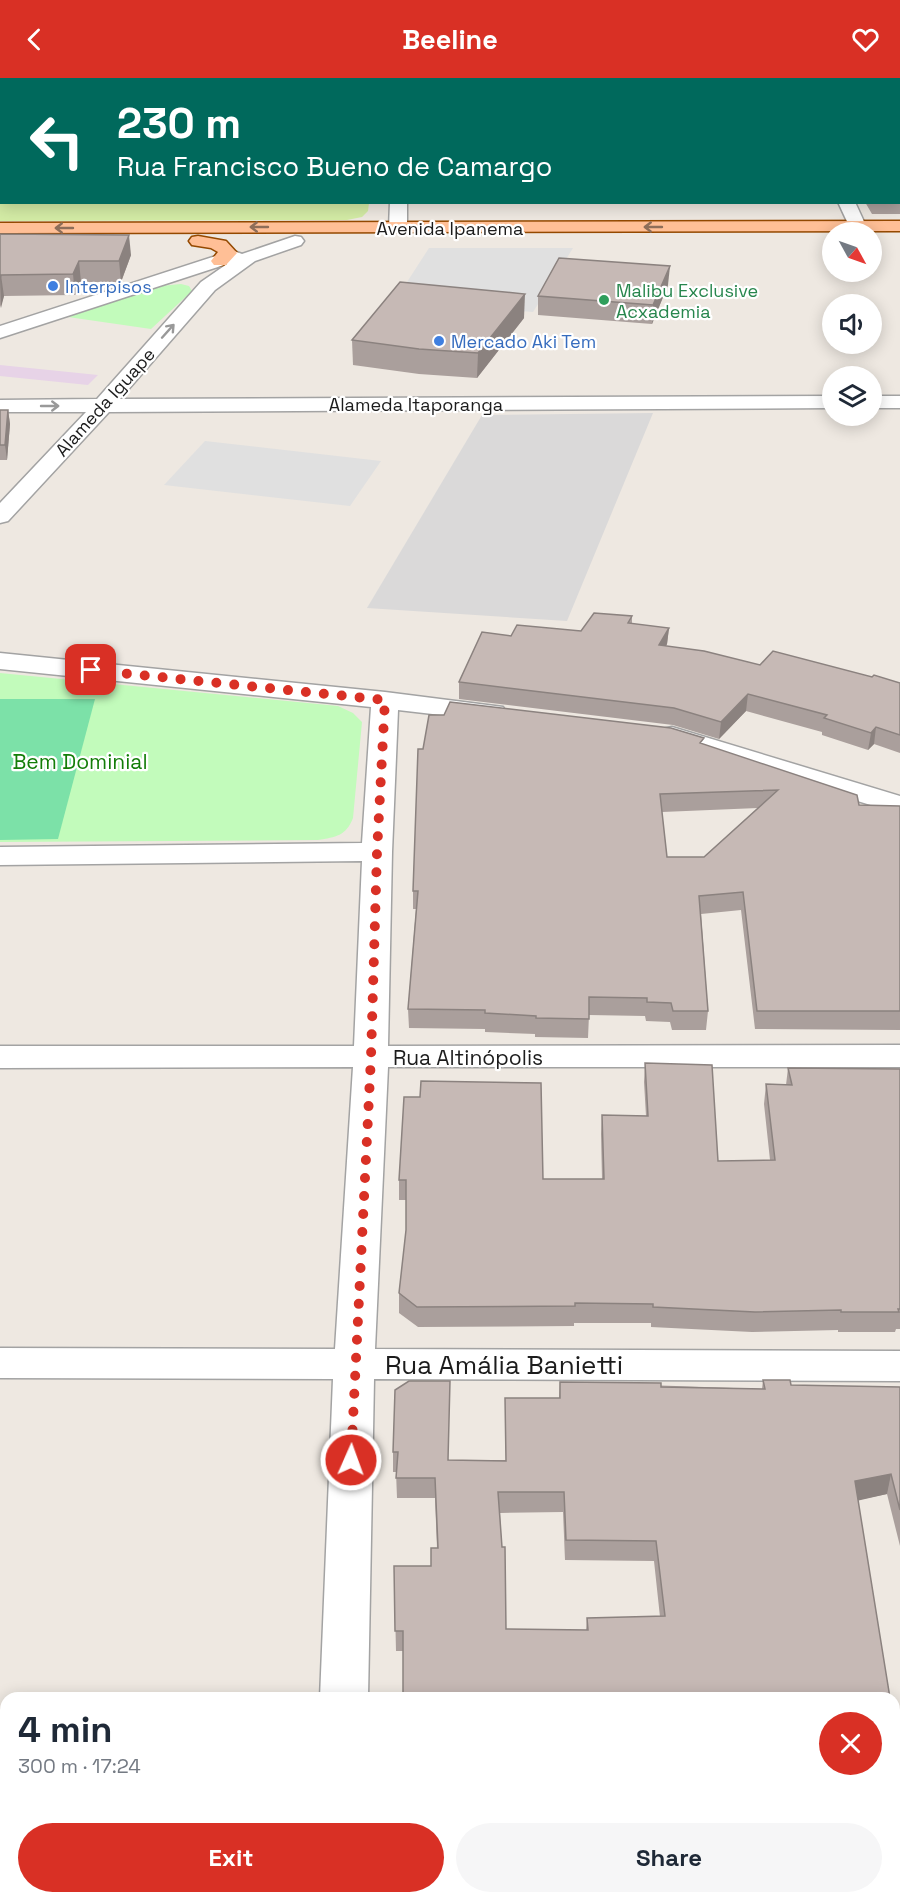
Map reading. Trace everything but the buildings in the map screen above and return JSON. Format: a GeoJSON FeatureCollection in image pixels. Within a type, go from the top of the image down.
{"type":"FeatureCollection","features":[{"type":"Feature","properties":{"kind":"main road","name":"Avenida Ipanema"},"geometry":{"type":"LineString","coordinates":[[0,228],[822,226]]}},
{"type":"Feature","properties":{"kind":"main road","name":"Avenida Ipanema"},"geometry":{"type":"LineString","coordinates":[[882,226],[900,226]]}},
{"type":"Feature","properties":{"kind":"main road"},"geometry":{"type":"LineString","coordinates":[[286,241],[311,231],[339,227]]}},
{"type":"Feature","properties":{"kind":"main road"},"geometry":{"type":"LineString","coordinates":[[882,238],[900,238]]}},
{"type":"Feature","properties":{"kind":"main road","name":"Avenida Ipanema"},"geometry":{"type":"LineString","coordinates":[[0,242],[822,239]]}},
{"type":"Feature","properties":{"kind":"main road"},"geometry":{"type":"LineString","coordinates":[[198,241],[213,243],[226,249],[228,253],[220,261]]}},
{"type":"Feature","properties":{"kind":"street"},"geometry":{"type":"LineString","coordinates":[[398,228],[399,204]]}},
{"type":"Feature","properties":{"kind":"street"},"geometry":{"type":"LineString","coordinates":[[847,204],[855,222]]}},
{"type":"Feature","properties":{"kind":"street"},"geometry":{"type":"LineString","coordinates":[[3,323],[48,317],[286,241]]}},
{"type":"Feature","properties":{"kind":"street","name":"Alameda Iguape"},"geometry":{"type":"LineString","coordinates":[[1,514],[208,286],[249,257],[286,241]]}},
{"type":"Feature","properties":{"kind":"street"},"geometry":{"type":"LineString","coordinates":[[165,280],[196,281],[208,286]]}},
{"type":"Feature","properties":{"kind":"street","name":"Alameda Itaporanga"},"geometry":{"type":"LineString","coordinates":[[0,406],[822,402]]}},
{"type":"Feature","properties":{"kind":"street"},"geometry":{"type":"LineString","coordinates":[[882,402],[900,402]]}},
{"type":"Feature","properties":{"kind":"street"},"geometry":{"type":"LineString","coordinates":[[0,661],[385,700],[524,717]]}},
{"type":"Feature","properties":{"kind":"street"},"geometry":{"type":"LineString","coordinates":[[344,1692],[354,1365],[371,1057],[377,852],[385,700]]}},
{"type":"Feature","properties":{"kind":"street"},"geometry":{"type":"LineString","coordinates":[[650,733],[673,735],[900,805]]}},
{"type":"Feature","properties":{"kind":"street"},"geometry":{"type":"LineString","coordinates":[[0,856],[377,852]]}},
{"type":"Feature","properties":{"kind":"street","name":"Rua Altinópolis"},"geometry":{"type":"LineString","coordinates":[[0,1057],[900,1056]]}},
{"type":"Feature","properties":{"kind":"street","name":"Rua Amália Banietti"},"geometry":{"type":"LineString","coordinates":[[0,1363],[900,1366]]}},
{"type":"Feature","properties":{"kind":"shaded area"},"geometry":{"type":"Polygon","coordinates":[[[429,248],[573,248],[533,312],[400,302],[398,296],[429,248]]]}},
{"type":"Feature","properties":{"kind":"shaded area"},"geometry":{"type":"Polygon","coordinates":[[[0,365],[98,375],[88,385],[0,376],[0,365]]]}},
{"type":"Feature","properties":{"kind":"shaded area"},"geometry":{"type":"Polygon","coordinates":[[[653,413],[567,621],[367,608],[482,415],[653,413]]]}},
{"type":"Feature","properties":{"kind":"shaded area"},"geometry":{"type":"Polygon","coordinates":[[[205,441],[381,461],[350,506],[164,485],[205,441]]]}},
{"type":"Feature","properties":{"kind":"green space"},"geometry":{"type":"Polygon","coordinates":[[[0,204],[369,204],[368,211],[362,217],[347,220],[0,221],[0,204]]]}},
{"type":"Feature","properties":{"kind":"green space"},"geometry":{"type":"Polygon","coordinates":[[[181,284],[189,286],[192,291],[151,329],[68,317],[160,286],[181,284]]]}},
{"type":"Feature","properties":{"kind":"green space","name":"Bem Dominial"},"geometry":{"type":"Polygon","coordinates":[[[0,673],[338,706],[353,713],[362,722],[353,818],[347,829],[340,835],[318,840],[0,842],[0,673]]]}},
{"type":"Feature","properties":{"kind":"green space"},"geometry":{"type":"Polygon","coordinates":[[[0,699],[95,699],[58,839],[0,840],[0,699]]]}},
{"type":"Feature","properties":{"kind":"place","name":"Interpisos"},"geometry":{"type":"Point","coordinates":[53,286]}},
{"type":"Feature","properties":{"kind":"place","name":"Malibu Exclusive Acxademia"},"geometry":{"type":"Point","coordinates":[604,300]}},
{"type":"Feature","properties":{"kind":"place","name":"Mercado Aki Tem"},"geometry":{"type":"Point","coordinates":[439,341]}},
{"type":"Feature","properties":{"kind":"route"},"geometry":{"type":"LineString","coordinates":[[91,670],[385,700],[377,852],[371,1057],[351,1460]]}}]}
